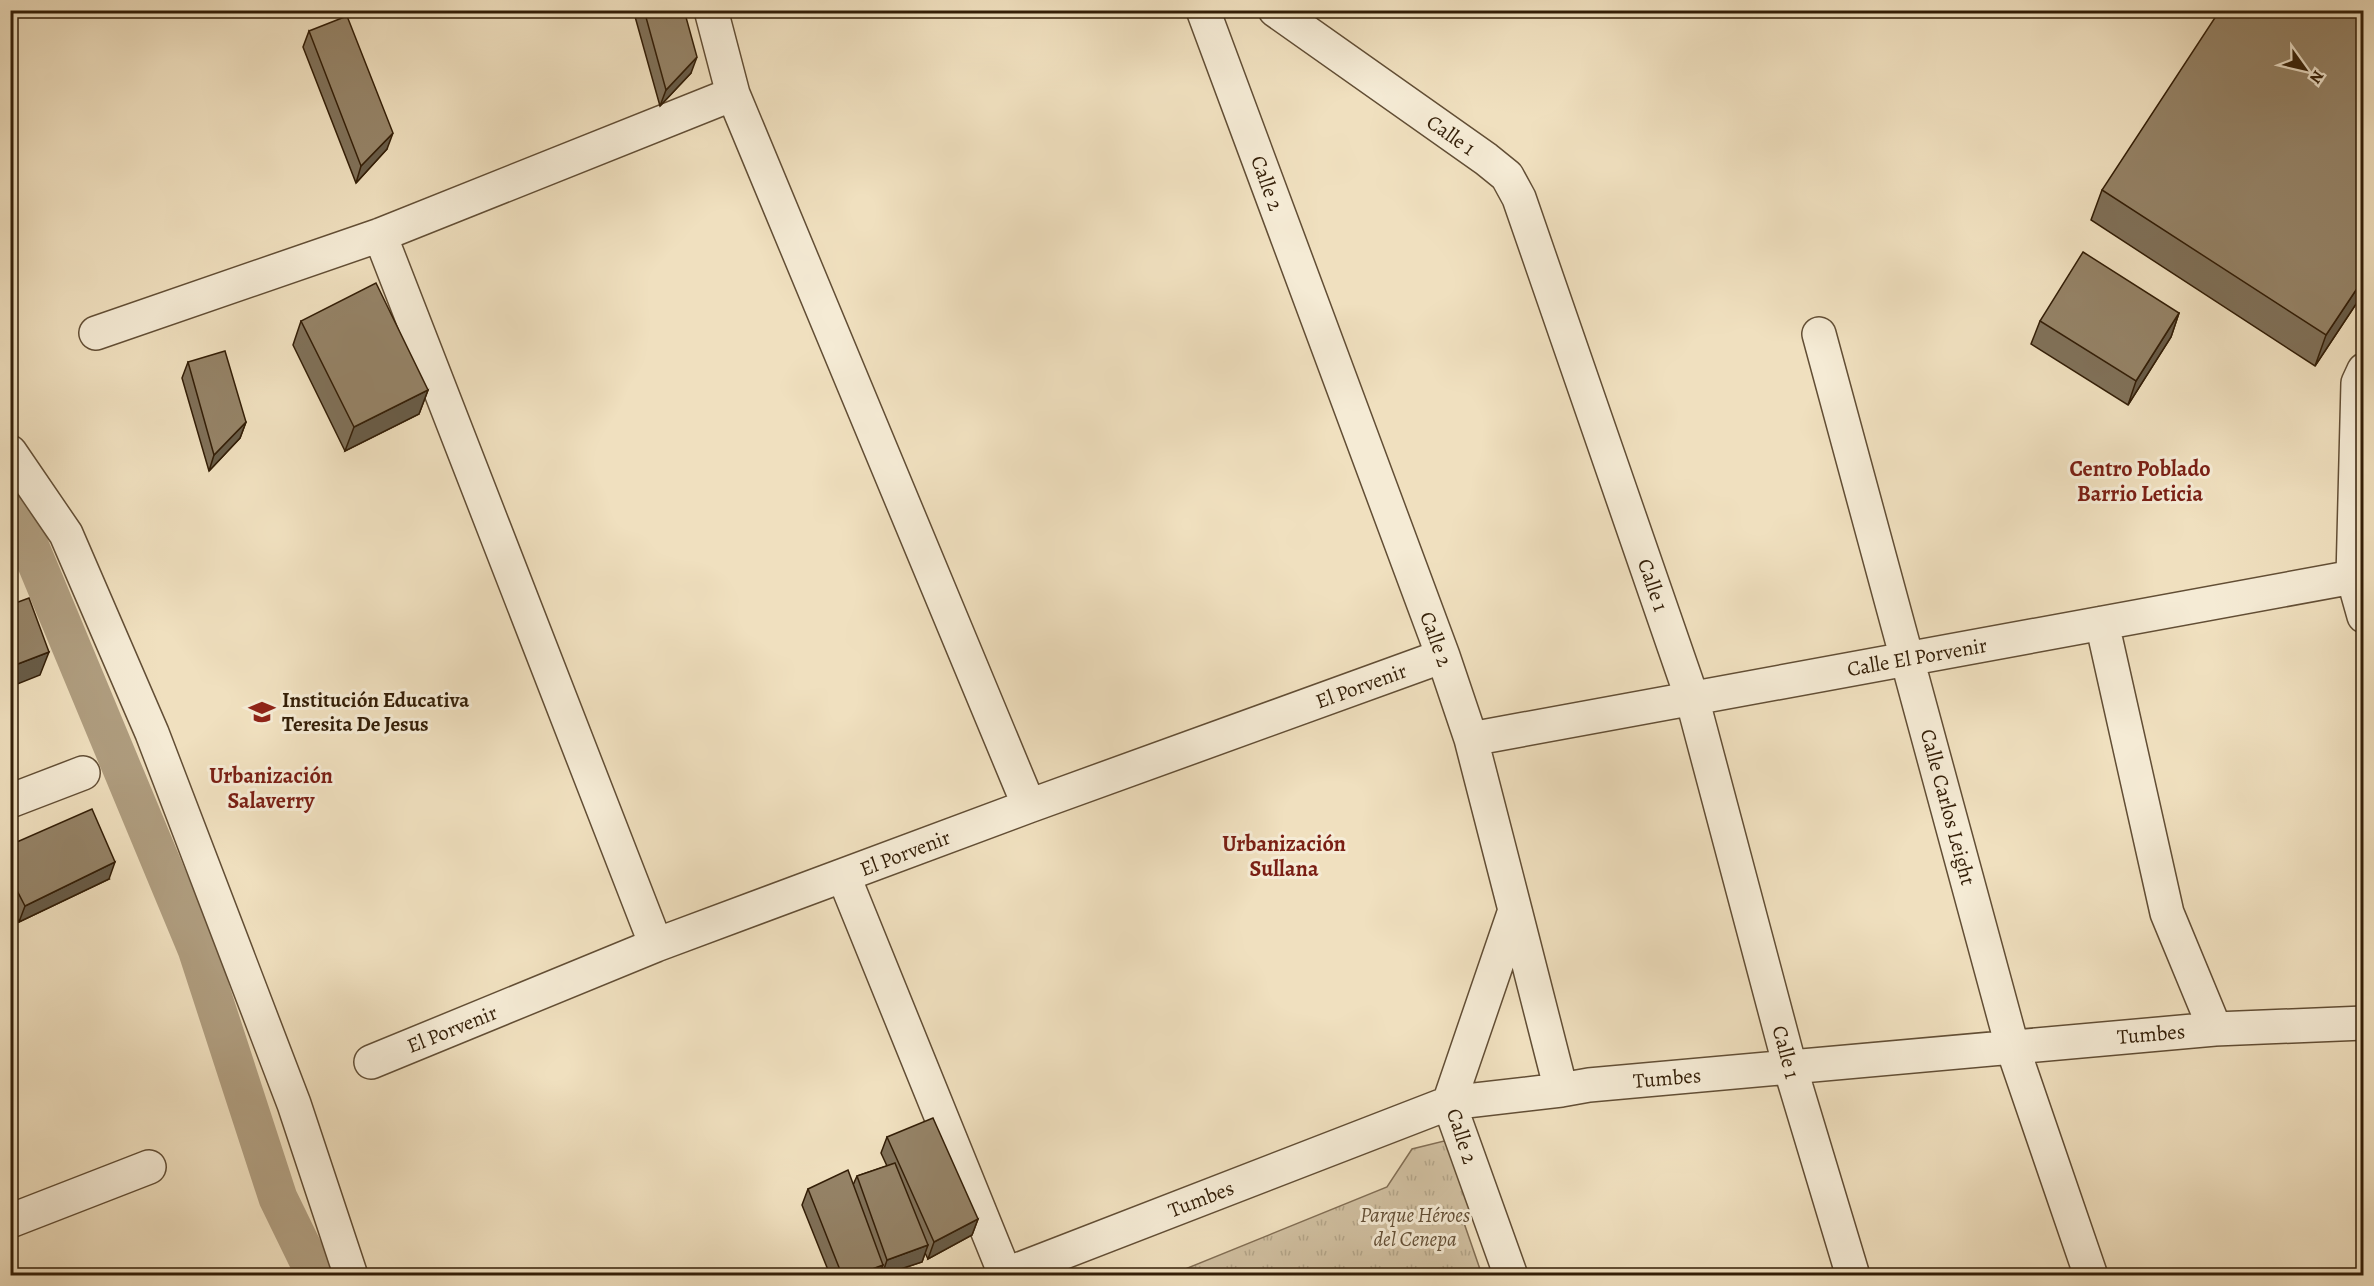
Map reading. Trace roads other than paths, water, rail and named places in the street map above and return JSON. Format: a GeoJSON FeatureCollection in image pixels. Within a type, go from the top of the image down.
{"type":"FeatureCollection","features":[{"type":"Feature","properties":{"kind":"street"},"geometry":{"type":"LineString","coordinates":[[711,10],[733,94],[1029,806]]}},
{"type":"Feature","properties":{"kind":"street","name":"Calle 2"},"geometry":{"type":"LineString","coordinates":[[1203,10],[1443,656],[1471,739],[1515,910],[1449,1103],[1511,1275]]}},
{"type":"Feature","properties":{"kind":"street","name":"Calle 1"},"geometry":{"type":"LineString","coordinates":[[1275,10],[1486,159],[1507,177],[1519,198],[1692,698],[1790,1067],[1853,1275]]}},
{"type":"Feature","properties":{"kind":"street"},"geometry":{"type":"LineString","coordinates":[[96,333],[380,235],[733,94]]}},
{"type":"Feature","properties":{"kind":"street"},"geometry":{"type":"LineString","coordinates":[[380,235],[656,945]]}},
{"type":"Feature","properties":{"kind":"street","name":"Calle Carlos Leight"},"geometry":{"type":"LineString","coordinates":[[1819,334],[2012,1046],[2091,1275]]}},
{"type":"Feature","properties":{"kind":"street"},"geometry":{"type":"LineString","coordinates":[[2364,370],[2358,383],[2358,576],[2364,616]]}},
{"type":"Feature","properties":{"kind":"street"},"geometry":{"type":"LineString","coordinates":[[10,452],[66,534],[152,733],[294,1104],[351,1275]]}},
{"type":"Feature","properties":{"kind":"street","name":"Calle El Porvenir"},"geometry":{"type":"LineString","coordinates":[[1471,739],[2358,576]]}},
{"type":"Feature","properties":{"kind":"street"},"geometry":{"type":"LineString","coordinates":[[2102,623],[2167,913],[2215,1029]]}},
{"type":"Feature","properties":{"kind":"street","name":"El Porvenir"},"geometry":{"type":"LineString","coordinates":[[371,1062],[656,945],[844,877],[1029,806],[1443,656]]}},
{"type":"Feature","properties":{"kind":"street"},"geometry":{"type":"LineString","coordinates":[[10,801],[83,773]]}},
{"type":"Feature","properties":{"kind":"street"},"geometry":{"type":"LineString","coordinates":[[844,877],[1004,1275]]}},
{"type":"Feature","properties":{"kind":"street"},"geometry":{"type":"LineString","coordinates":[[1515,910],[1561,1090]]}},
{"type":"Feature","properties":{"kind":"street","name":"Tumbes"},"geometry":{"type":"LineString","coordinates":[[1004,1275],[1449,1103],[1589,1085],[2012,1046],[2215,1029],[2364,1023]]}},
{"type":"Feature","properties":{"kind":"street"},"geometry":{"type":"LineString","coordinates":[[10,1221],[149,1167]]}},
{"type":"Feature","properties":{"kind":"waterway"},"geometry":{"type":"LineString","coordinates":[[10,509],[17,516],[197,949],[278,1198],[316,1276]]}},
{"type":"Feature","properties":{"kind":"place","name":"Institución Educativa Teresita De Jesus"},"geometry":{"type":"Point","coordinates":[262,712]}},
{"type":"Feature","properties":{"kind":"district","name":"Centro Poblado Barrio Leticia"},"geometry":{"type":"Point","coordinates":[2140,480]}},
{"type":"Feature","properties":{"kind":"district","name":"Urbanización Salaverry"},"geometry":{"type":"Point","coordinates":[271,788]}},
{"type":"Feature","properties":{"kind":"district","name":"Urbanización Sullana"},"geometry":{"type":"Point","coordinates":[1284,856]}},
{"type":"Feature","properties":{"kind":"park label","name":"Parque Héroes del Cenepa"},"geometry":{"type":"Point","coordinates":[1415,1227]}}]}
